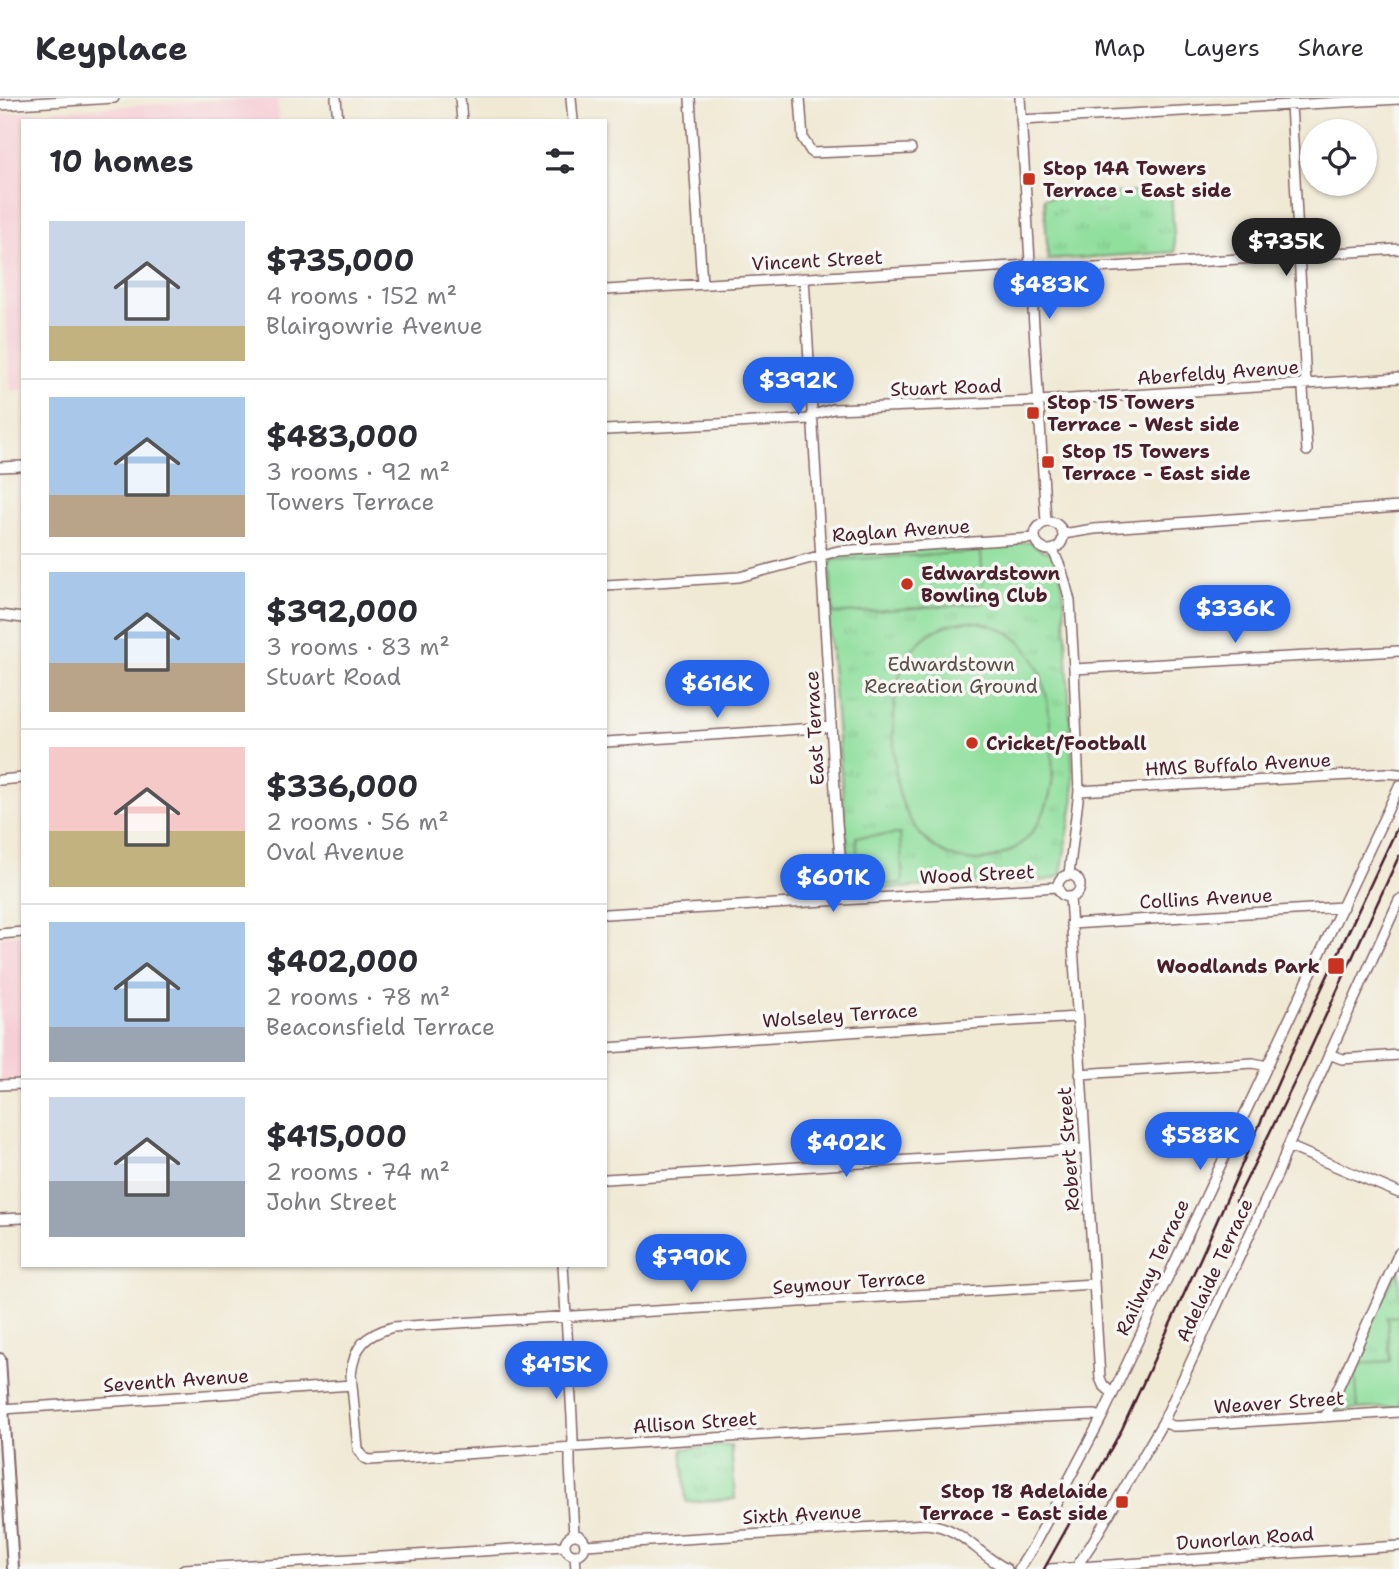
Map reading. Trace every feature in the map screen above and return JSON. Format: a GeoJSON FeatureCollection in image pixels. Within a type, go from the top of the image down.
{"type":"FeatureCollection","features":[{"type":"Feature","properties":{"kind":"main road"},"geometry":{"type":"LineString","coordinates":[[0,1359],[3,1448],[13,1569]]}},
{"type":"Feature","properties":{"kind":"street"},"geometry":{"type":"LineString","coordinates":[[0,105],[114,98]]}},
{"type":"Feature","properties":{"kind":"street"},"geometry":{"type":"LineString","coordinates":[[336,98],[338,119]]}},
{"type":"Feature","properties":{"kind":"street"},"geometry":{"type":"LineString","coordinates":[[460,98],[461,119]]}},
{"type":"Feature","properties":{"kind":"street"},"geometry":{"type":"LineString","coordinates":[[571,98],[573,119]]}},
{"type":"Feature","properties":{"kind":"street"},"geometry":{"type":"LineString","coordinates":[[690,98],[702,284]]}},
{"type":"Feature","properties":{"kind":"street"},"geometry":{"type":"LineString","coordinates":[[800,98],[803,139],[812,153],[911,149]]}},
{"type":"Feature","properties":{"kind":"street"},"geometry":{"type":"LineString","coordinates":[[1020,98],[1046,522]]}},
{"type":"Feature","properties":{"kind":"street"},"geometry":{"type":"LineString","coordinates":[[1021,120],[1291,104],[1306,100],[1399,99]]}},
{"type":"Feature","properties":{"kind":"street"},"geometry":{"type":"LineString","coordinates":[[1291,104],[1307,451]]}},
{"type":"Feature","properties":{"kind":"street","name":"Vincent Street"},"geometry":{"type":"LineString","coordinates":[[607,290],[1399,249]]}},
{"type":"Feature","properties":{"kind":"street","name":"East Terrace"},"geometry":{"type":"LineString","coordinates":[[804,278],[844,899]]}},
{"type":"Feature","properties":{"kind":"street","name":"Aberfeldy Avenue"},"geometry":{"type":"LineString","coordinates":[[1039,401],[1399,378]]}},
{"type":"Feature","properties":{"kind":"street","name":"Stuart Road"},"geometry":{"type":"LineString","coordinates":[[607,430],[810,419],[813,415],[833,409],[1039,401]]}},
{"type":"Feature","properties":{"kind":"street"},"geometry":{"type":"LineString","coordinates":[[0,467],[21,466]]}},
{"type":"Feature","properties":{"kind":"street"},"geometry":{"type":"LineString","coordinates":[[1063,534],[1105,528],[1399,507]]}},
{"type":"Feature","properties":{"kind":"street"},"geometry":{"type":"LineString","coordinates":[[1046,522],[1056,524],[1063,534],[1061,543],[1053,550],[1043,549],[1035,538],[1037,529],[1046,522]]}},
{"type":"Feature","properties":{"kind":"street","name":"Raglan Avenue"},"geometry":{"type":"LineString","coordinates":[[607,585],[739,577],[821,555],[852,550],[1035,538]]}},
{"type":"Feature","properties":{"kind":"street"},"geometry":{"type":"LineString","coordinates":[[1053,550],[1070,601],[1074,669],[1079,791],[1069,874]]}},
{"type":"Feature","properties":{"kind":"street"},"geometry":{"type":"LineString","coordinates":[[0,615],[21,618]]}},
{"type":"Feature","properties":{"kind":"street"},"geometry":{"type":"LineString","coordinates":[[1074,669],[1399,650]]}},
{"type":"Feature","properties":{"kind":"street"},"geometry":{"type":"LineString","coordinates":[[607,742],[831,727]]}},
{"type":"Feature","properties":{"kind":"street","name":"HMS Buffalo Avenue"},"geometry":{"type":"LineString","coordinates":[[1079,791],[1386,773],[1399,775]]}},
{"type":"Feature","properties":{"kind":"street"},"geometry":{"type":"LineString","coordinates":[[0,780],[21,778]]}},
{"type":"Feature","properties":{"kind":"street","name":"Railway Terrace"},"geometry":{"type":"LineString","coordinates":[[1019,1569],[1102,1417],[1399,786]]}},
{"type":"Feature","properties":{"kind":"street"},"geometry":{"type":"LineString","coordinates":[[1069,874],[1077,876],[1081,885],[1077,894],[1070,897],[1061,894],[1058,887],[1061,878],[1069,874]]}},
{"type":"Feature","properties":{"kind":"street","name":"Wood Street"},"geometry":{"type":"LineString","coordinates":[[607,914],[1058,887]]}},
{"type":"Feature","properties":{"kind":"street","name":"Robert Street"},"geometry":{"type":"LineString","coordinates":[[1070,897],[1100,1378],[1112,1393]]}},
{"type":"Feature","properties":{"kind":"street","name":"Adelaide Terrace"},"geometry":{"type":"LineString","coordinates":[[1076,1568],[1163,1422],[1399,901]]}},
{"type":"Feature","properties":{"kind":"street","name":"Collins Avenue"},"geometry":{"type":"LineString","coordinates":[[1071,924],[1343,907]]}},
{"type":"Feature","properties":{"kind":"street"},"geometry":{"type":"LineString","coordinates":[[0,934],[21,932]]}},
{"type":"Feature","properties":{"kind":"street","name":"Wolseley Terrace"},"geometry":{"type":"LineString","coordinates":[[607,1048],[1077,1017]]}},
{"type":"Feature","properties":{"kind":"street"},"geometry":{"type":"LineString","coordinates":[[1329,1054],[1342,1059],[1399,1055]]}},
{"type":"Feature","properties":{"kind":"street"},"geometry":{"type":"LineString","coordinates":[[1080,1074],[1253,1063],[1267,1066]]}},
{"type":"Feature","properties":{"kind":"street"},"geometry":{"type":"LineString","coordinates":[[0,1085],[21,1084]]}},
{"type":"Feature","properties":{"kind":"street"},"geometry":{"type":"LineString","coordinates":[[1288,1146],[1399,1193]]}},
{"type":"Feature","properties":{"kind":"street"},"geometry":{"type":"LineString","coordinates":[[607,1179],[1085,1149]]}},
{"type":"Feature","properties":{"kind":"street"},"geometry":{"type":"LineString","coordinates":[[0,1219],[21,1218]]}},
{"type":"Feature","properties":{"kind":"street"},"geometry":{"type":"LineString","coordinates":[[1325,1417],[1399,1253]]}},
{"type":"Feature","properties":{"kind":"street"},"geometry":{"type":"LineString","coordinates":[[563,1267],[573,1429],[570,1465],[574,1535]]}},
{"type":"Feature","properties":{"kind":"street","name":"Seymour Terrace"},"geometry":{"type":"LineString","coordinates":[[352,1385],[352,1369],[362,1342],[386,1329],[402,1326],[1094,1284]]}},
{"type":"Feature","properties":{"kind":"street","name":"Seventh Avenue"},"geometry":{"type":"LineString","coordinates":[[3,1409],[352,1385]]}},
{"type":"Feature","properties":{"kind":"street","name":"Allison Street"},"geometry":{"type":"LineString","coordinates":[[352,1385],[358,1449],[364,1458],[370,1460],[1056,1417],[1102,1417]]}},
{"type":"Feature","properties":{"kind":"street","name":"Weaver Street"},"geometry":{"type":"LineString","coordinates":[[1163,1422],[1180,1426],[1399,1412]]}},
{"type":"Feature","properties":{"kind":"street","name":"Sixth Avenue"},"geometry":{"type":"LineString","coordinates":[[585,1545],[926,1524],[951,1529],[1007,1569]]}},
{"type":"Feature","properties":{"kind":"street"},"geometry":{"type":"LineString","coordinates":[[574,1535],[582,1538],[585,1545],[582,1553],[575,1556],[568,1553],[565,1546],[566,1540],[574,1535]]}},
{"type":"Feature","properties":{"kind":"street"},"geometry":{"type":"LineString","coordinates":[[184,1569],[565,1546]]}},
{"type":"Feature","properties":{"kind":"street","name":"Dunorlan Road"},"geometry":{"type":"LineString","coordinates":[[1050,1569],[1399,1546]]}},
{"type":"Feature","properties":{"kind":"street"},"geometry":{"type":"LineString","coordinates":[[575,1556],[576,1569]]}},
{"type":"Feature","properties":{"kind":"shaded area"},"geometry":{"type":"Polygon","coordinates":[[[277,98],[279,119],[21,119],[21,390],[11,391],[0,224],[0,114],[277,98]]]}},
{"type":"Feature","properties":{"kind":"shaded area"},"geometry":{"type":"Polygon","coordinates":[[[21,935],[21,1080],[0,1081],[0,936],[21,935]]]}},
{"type":"Feature","properties":{"kind":"green space"},"geometry":{"type":"Polygon","coordinates":[[[1171,190],[1175,252],[1048,260],[1044,198],[1171,190]]]}},
{"type":"Feature","properties":{"kind":"green space","name":"Edwardstown Recreation Ground"},"geometry":{"type":"Polygon","coordinates":[[[1033,542],[1040,549],[1051,552],[1060,572],[1064,597],[1074,797],[1061,874],[1047,880],[858,890],[850,883],[823,557],[1033,542]]]}},
{"type":"Feature","properties":{"kind":"green space","name":"Edwardstown Bowling Club"},"geometry":{"type":"Polygon","coordinates":[[[981,552],[984,603],[833,614],[830,565],[834,560],[981,552]]]}},
{"type":"Feature","properties":{"kind":"green space","name":"Cricket/Football"},"geometry":{"type":"Polygon","coordinates":[[[968,621],[991,625],[1009,633],[1034,659],[1046,694],[1053,772],[1043,814],[1025,840],[1008,852],[989,859],[971,860],[955,858],[940,851],[915,827],[899,793],[893,724],[898,683],[913,649],[926,636],[945,626],[968,621]]]}},
{"type":"Feature","properties":{"kind":"green space"},"geometry":{"type":"Polygon","coordinates":[[[900,834],[903,883],[859,886],[856,837],[900,834]]]}},
{"type":"Feature","properties":{"kind":"green space"},"geometry":{"type":"Polygon","coordinates":[[[1399,1265],[1399,1407],[1331,1410],[1399,1265]]]}},
{"type":"Feature","properties":{"kind":"green space"},"geometry":{"type":"Polygon","coordinates":[[[1399,1316],[1399,1407],[1358,1409],[1355,1368],[1357,1364],[1390,1362],[1387,1317],[1399,1316]]]}},
{"type":"Feature","properties":{"kind":"green space"},"geometry":{"type":"Polygon","coordinates":[[[731,1445],[735,1499],[686,1502],[682,1449],[731,1445]]]}},
{"type":"Feature","properties":{"kind":"railway"},"geometry":{"type":"LineString","coordinates":[[1044,1569],[1122,1429],[1288,1060],[1399,824]]}},
{"type":"Feature","properties":{"kind":"railway"},"geometry":{"type":"LineString","coordinates":[[1236,1201],[1302,1067],[1399,856]]}},
{"type":"Feature","properties":{"kind":"place","name":"Stop 14A Towers Terrace - East side"},"geometry":{"type":"Point","coordinates":[1029,179]}},
{"type":"Feature","properties":{"kind":"place","name":"Stop 15 Towers Terrace - West side"},"geometry":{"type":"Point","coordinates":[1033,413]}},
{"type":"Feature","properties":{"kind":"place","name":"Stop 15 Towers Terrace - East side"},"geometry":{"type":"Point","coordinates":[1048,462]}},
{"type":"Feature","properties":{"kind":"place","name":"Edwardstown Bowling Club"},"geometry":{"type":"Point","coordinates":[907,584]}},
{"type":"Feature","properties":{"kind":"place","name":"Cricket/Football"},"geometry":{"type":"Point","coordinates":[972,743]}},
{"type":"Feature","properties":{"kind":"place","name":"Woodlands Park"},"geometry":{"type":"Point","coordinates":[1336,966]}},
{"type":"Feature","properties":{"kind":"place","name":"Stop 18 Adelaide Terrace - East side"},"geometry":{"type":"Point","coordinates":[1122,1502]}}]}
